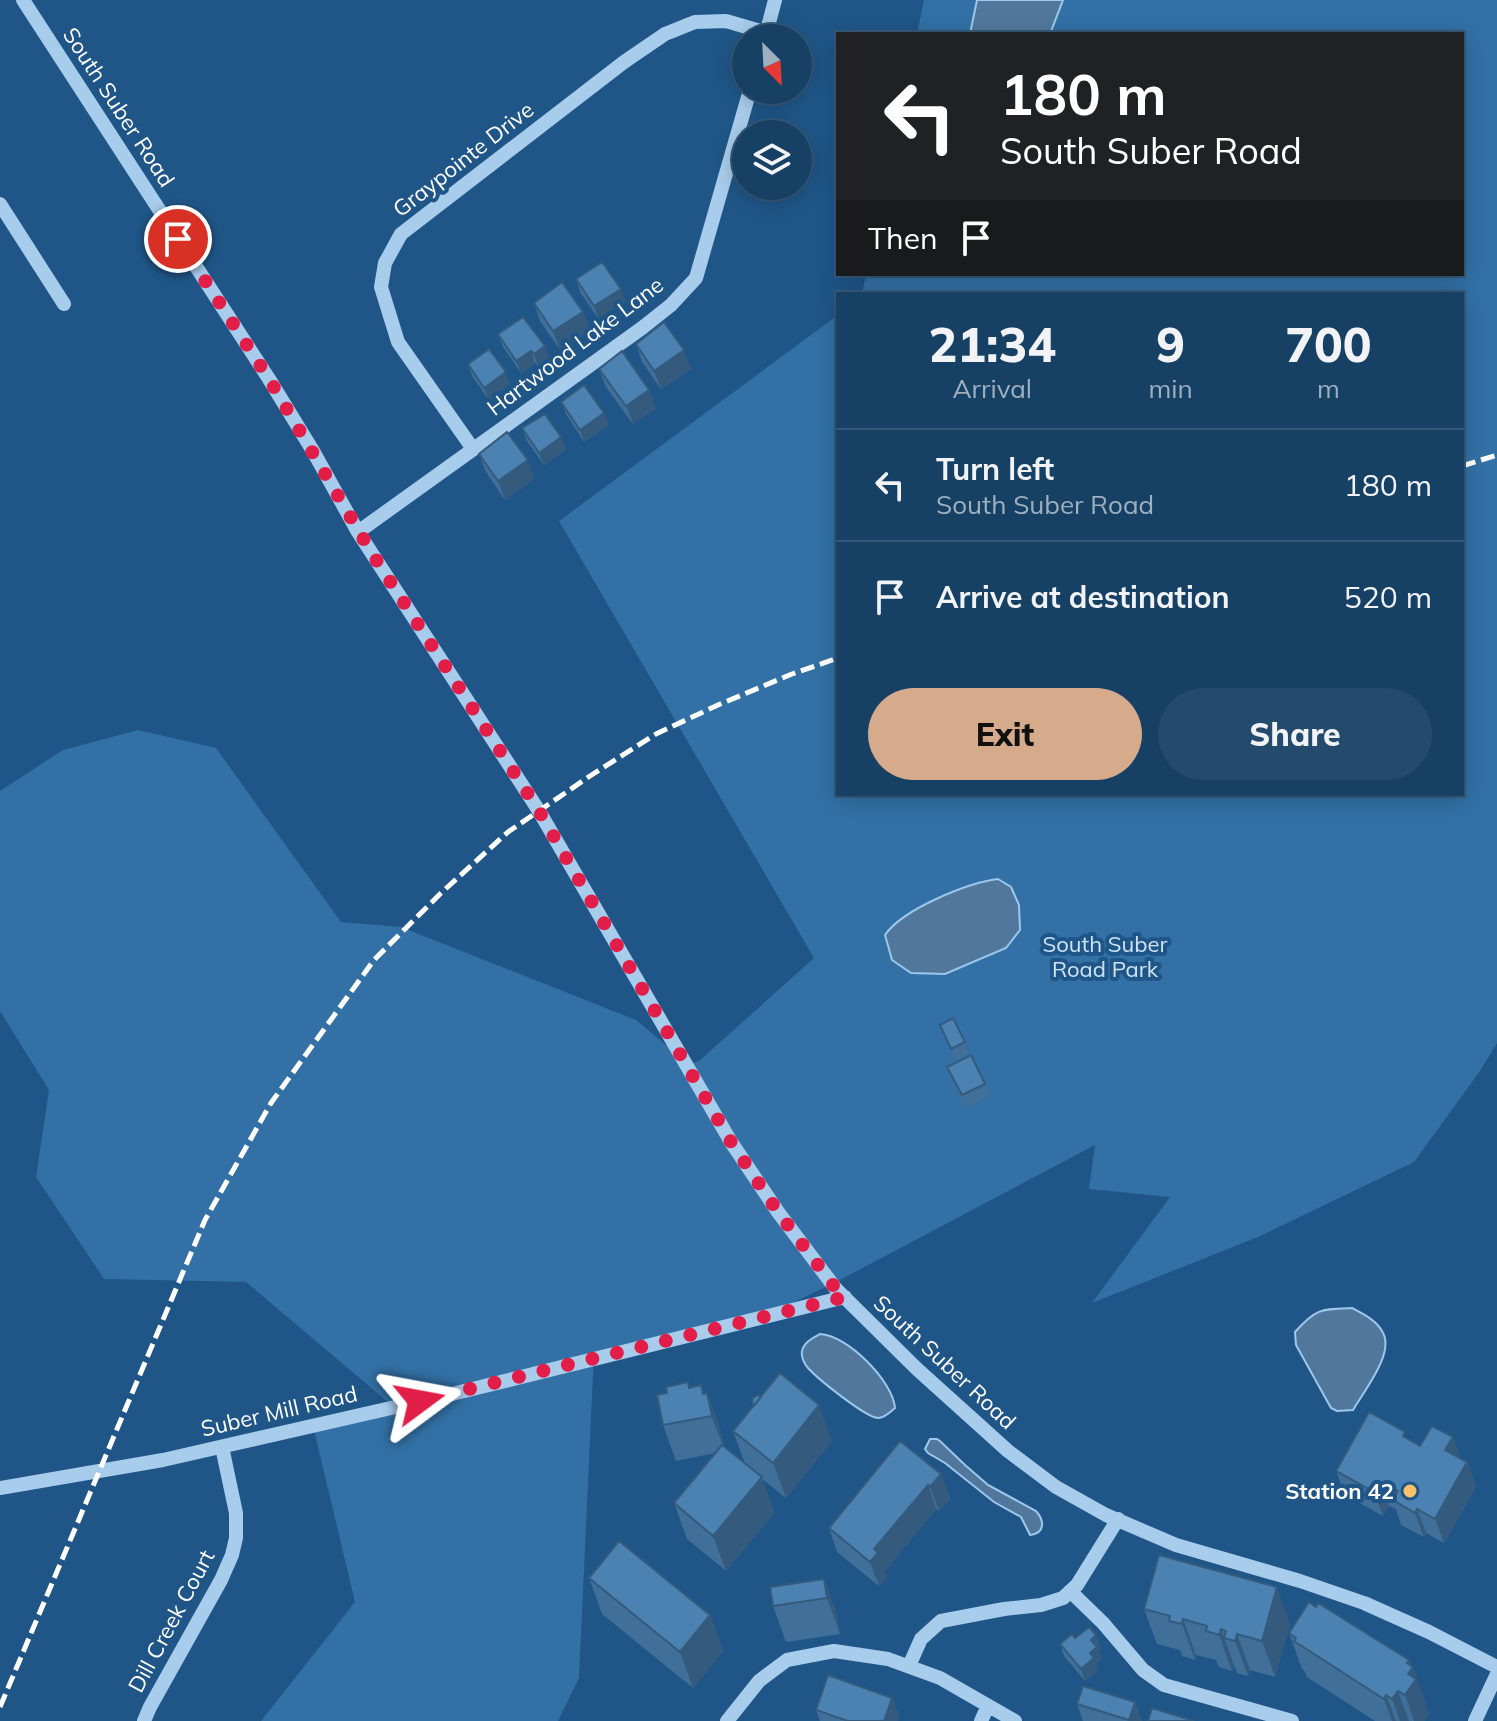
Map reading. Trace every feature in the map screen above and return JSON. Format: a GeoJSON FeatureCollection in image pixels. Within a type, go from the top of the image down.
{"type":"FeatureCollection","features":[{"type":"Feature","properties":{"kind":"street","name":"South Suber Road"},"geometry":{"type":"LineString","coordinates":[[23,0],[269,379],[358,532],[539,811],[731,1142],[778,1212],[836,1289],[917,1369],[1008,1451],[1056,1487],[1142,1532],[1364,1603],[1497,1667]]}},
{"type":"Feature","properties":{"kind":"street"},"geometry":{"type":"LineString","coordinates":[[769,24],[775,0]]}},
{"type":"Feature","properties":{"kind":"street","name":"Graypointe Drive"},"geometry":{"type":"LineString","coordinates":[[473,449],[398,342],[381,287],[385,263],[401,234],[624,62],[665,34],[695,22],[726,21],[734,24]]}},
{"type":"Feature","properties":{"kind":"street","name":"Hartwood Lake Lane"},"geometry":{"type":"LineString","coordinates":[[358,532],[642,328],[671,305],[696,278],[746,104]]}},
{"type":"Feature","properties":{"kind":"street"},"geometry":{"type":"LineString","coordinates":[[0,204],[64,304]]}},
{"type":"Feature","properties":{"kind":"street","name":"Suber Mill Road"},"geometry":{"type":"LineString","coordinates":[[0,1488],[222,1447],[845,1297]]}},
{"type":"Feature","properties":{"kind":"street","name":"Dill Creek Court"},"geometry":{"type":"LineString","coordinates":[[144,1721],[232,1555],[236,1513],[222,1447]]}},
{"type":"Feature","properties":{"kind":"street"},"geometry":{"type":"LineString","coordinates":[[909,1666],[921,1639],[941,1621],[1041,1605],[1063,1598],[1077,1585],[1118,1519]]}},
{"type":"Feature","properties":{"kind":"street"},"geometry":{"type":"LineString","coordinates":[[1070,1591],[1103,1623],[1143,1670],[1164,1685],[1292,1721]]}},
{"type":"Feature","properties":{"kind":"street"},"geometry":{"type":"LineString","coordinates":[[727,1721],[759,1681],[787,1660],[834,1651],[888,1659],[909,1666],[940,1678],[1015,1721]]}},
{"type":"Feature","properties":{"kind":"street"},"geometry":{"type":"LineString","coordinates":[[1475,1721],[1497,1674]]}},
{"type":"Feature","properties":{"kind":"street"},"geometry":{"type":"LineString","coordinates":[[981,1721],[988,1706]]}},
{"type":"Feature","properties":{"kind":"green space","name":"South Suber Road Park"},"geometry":{"type":"Polygon","coordinates":[[[924,0],[1497,0],[1497,1043],[1414,1162],[1258,1237],[1092,1303],[1170,1197],[1089,1189],[1095,1145],[786,1306],[594,1352],[579,1678],[558,1721],[261,1721],[355,1602],[313,1426],[389,1403],[246,1282],[104,1279],[36,1177],[49,1090],[0,1011],[0,791],[63,750],[138,730],[216,748],[341,922],[401,927],[636,1020],[689,1064],[699,1061],[814,958],[559,521],[836,316],[836,796],[1464,796],[1464,292],[862,292],[866,276],[1464,276],[1464,32],[917,32],[924,0]]]}},
{"type":"Feature","properties":{"kind":"shaded area"},"geometry":{"type":"Polygon","coordinates":[[[977,0],[1063,0],[1051,32],[970,32],[977,0]]]}},
{"type":"Feature","properties":{"kind":"shaded area"},"geometry":{"type":"Polygon","coordinates":[[[998,879],[1011,887],[1019,905],[1020,930],[1006,948],[945,974],[911,973],[892,960],[885,935],[894,925],[920,907],[953,892],[998,879]]]}},
{"type":"Feature","properties":{"kind":"shaded area"},"geometry":{"type":"Polygon","coordinates":[[[1352,1308],[1379,1327],[1385,1340],[1385,1350],[1377,1371],[1353,1410],[1337,1411],[1331,1408],[1296,1345],[1295,1332],[1320,1311],[1352,1308]]]}},
{"type":"Feature","properties":{"kind":"shaded area"},"geometry":{"type":"Polygon","coordinates":[[[820,1334],[843,1342],[867,1361],[886,1385],[895,1408],[884,1417],[873,1417],[842,1397],[808,1368],[802,1358],[803,1348],[820,1334]]]}},
{"type":"Feature","properties":{"kind":"shaded area"},"geometry":{"type":"Polygon","coordinates":[[[930,1439],[940,1441],[988,1485],[1036,1511],[1042,1522],[1039,1532],[1030,1535],[1021,1517],[994,1502],[928,1453],[925,1449],[930,1439]]]}},
{"type":"Feature","properties":{"kind":"building"},"geometry":{"type":"Polygon","coordinates":[[[602,262],[621,289],[594,306],[576,279],[602,262]]]}},
{"type":"Feature","properties":{"kind":"building"},"geometry":{"type":"Polygon","coordinates":[[[562,282],[583,312],[553,331],[534,303],[562,282]]]}},
{"type":"Feature","properties":{"kind":"building"},"geometry":{"type":"Polygon","coordinates":[[[523,317],[545,346],[516,361],[498,334],[523,317]]]}},
{"type":"Feature","properties":{"kind":"building"},"geometry":{"type":"Polygon","coordinates":[[[664,322],[684,350],[654,371],[636,344],[664,322]]]}},
{"type":"Feature","properties":{"kind":"building"},"geometry":{"type":"Polygon","coordinates":[[[489,349],[506,372],[484,388],[468,364],[489,349]]]}},
{"type":"Feature","properties":{"kind":"building"},"geometry":{"type":"Polygon","coordinates":[[[622,351],[649,390],[626,406],[599,369],[622,351]]]}},
{"type":"Feature","properties":{"kind":"building"},"geometry":{"type":"Polygon","coordinates":[[[584,385],[604,413],[580,430],[561,402],[584,385]]]}},
{"type":"Feature","properties":{"kind":"building"},"geometry":{"type":"Polygon","coordinates":[[[545,414],[561,437],[539,453],[522,428],[545,414]]]}},
{"type":"Feature","properties":{"kind":"building"},"geometry":{"type":"Polygon","coordinates":[[[507,432],[528,460],[498,481],[479,454],[507,432]]]}},
{"type":"Feature","properties":{"kind":"building"},"geometry":{"type":"Polygon","coordinates":[[[953,1018],[965,1042],[951,1049],[940,1025],[953,1018]]]}},
{"type":"Feature","properties":{"kind":"building"},"geometry":{"type":"Polygon","coordinates":[[[971,1055],[985,1084],[962,1095],[947,1067],[971,1055]]]}},
{"type":"Feature","properties":{"kind":"building"},"geometry":{"type":"Polygon","coordinates":[[[780,1373],[819,1405],[773,1463],[733,1431],[780,1373]]]}},
{"type":"Feature","properties":{"kind":"building"},"geometry":{"type":"Polygon","coordinates":[[[688,1382],[689,1388],[701,1385],[703,1394],[707,1393],[712,1416],[663,1425],[657,1395],[667,1393],[666,1387],[688,1382]]]}},
{"type":"Feature","properties":{"kind":"building"},"geometry":{"type":"Polygon","coordinates":[[[761,1397],[754,1406],[753,1398],[761,1397]]]}},
{"type":"Feature","properties":{"kind":"building","name":"Station 42"},"geometry":{"type":"Polygon","coordinates":[[[1369,1412],[1405,1432],[1403,1436],[1420,1446],[1432,1426],[1453,1437],[1445,1450],[1467,1462],[1435,1519],[1417,1509],[1415,1513],[1393,1500],[1398,1491],[1380,1482],[1374,1492],[1336,1471],[1369,1412]]]}},
{"type":"Feature","properties":{"kind":"building"},"geometry":{"type":"Polygon","coordinates":[[[900,1441],[941,1474],[874,1549],[878,1553],[870,1562],[829,1528],[900,1441]]]}},
{"type":"Feature","properties":{"kind":"building"},"geometry":{"type":"Polygon","coordinates":[[[722,1445],[762,1477],[713,1536],[674,1503],[722,1445]]]}},
{"type":"Feature","properties":{"kind":"building"},"geometry":{"type":"Polygon","coordinates":[[[619,1541],[710,1615],[680,1652],[589,1578],[619,1541]]]}},
{"type":"Feature","properties":{"kind":"building"},"geometry":{"type":"Polygon","coordinates":[[[1159,1555],[1277,1587],[1262,1641],[1237,1634],[1235,1641],[1224,1638],[1226,1631],[1221,1629],[1219,1635],[1206,1631],[1207,1626],[1183,1619],[1182,1624],[1169,1621],[1170,1616],[1144,1609],[1159,1555]]]}},
{"type":"Feature","properties":{"kind":"building"},"geometry":{"type":"Polygon","coordinates":[[[824,1579],[827,1598],[773,1606],[770,1587],[824,1579]]]}},
{"type":"Feature","properties":{"kind":"building"},"geometry":{"type":"Polygon","coordinates":[[[1309,1602],[1316,1607],[1318,1603],[1409,1660],[1407,1663],[1413,1667],[1408,1674],[1416,1679],[1405,1695],[1398,1691],[1392,1699],[1386,1695],[1384,1699],[1294,1641],[1296,1638],[1289,1633],[1309,1602]]]}},
{"type":"Feature","properties":{"kind":"building"},"geometry":{"type":"Polygon","coordinates":[[[1089,1627],[1096,1635],[1091,1640],[1097,1647],[1090,1653],[1094,1658],[1081,1669],[1060,1644],[1072,1634],[1075,1638],[1089,1627]]]}},
{"type":"Feature","properties":{"kind":"building"},"geometry":{"type":"Polygon","coordinates":[[[828,1675],[892,1698],[884,1721],[848,1721],[816,1710],[828,1675]]]}},
{"type":"Feature","properties":{"kind":"building"},"geometry":{"type":"Polygon","coordinates":[[[1083,1686],[1135,1702],[1129,1720],[1077,1704],[1083,1686]]]}},
{"type":"Feature","properties":{"kind":"building"},"geometry":{"type":"Polygon","coordinates":[[[1152,1708],[1194,1721],[1148,1721],[1152,1708]]]}},
{"type":"Feature","properties":{"kind":"railway"},"geometry":{"type":"LineString","coordinates":[[1464,465],[1497,455]]}},
{"type":"Feature","properties":{"kind":"railway"},"geometry":{"type":"LineString","coordinates":[[0,1707],[205,1220],[271,1103],[374,960],[508,832],[590,776],[656,734],[792,674],[836,659]]}},
{"type":"Feature","properties":{"kind":"place","name":"Station 42"},"geometry":{"type":"Point","coordinates":[1410,1491]}},
{"type":"Feature","properties":{"kind":"route"},"geometry":{"type":"LineString","coordinates":[[178,239],[269,379],[402,602],[539,811],[731,1142],[778,1212],[845,1297],[420,1401]]}}]}
